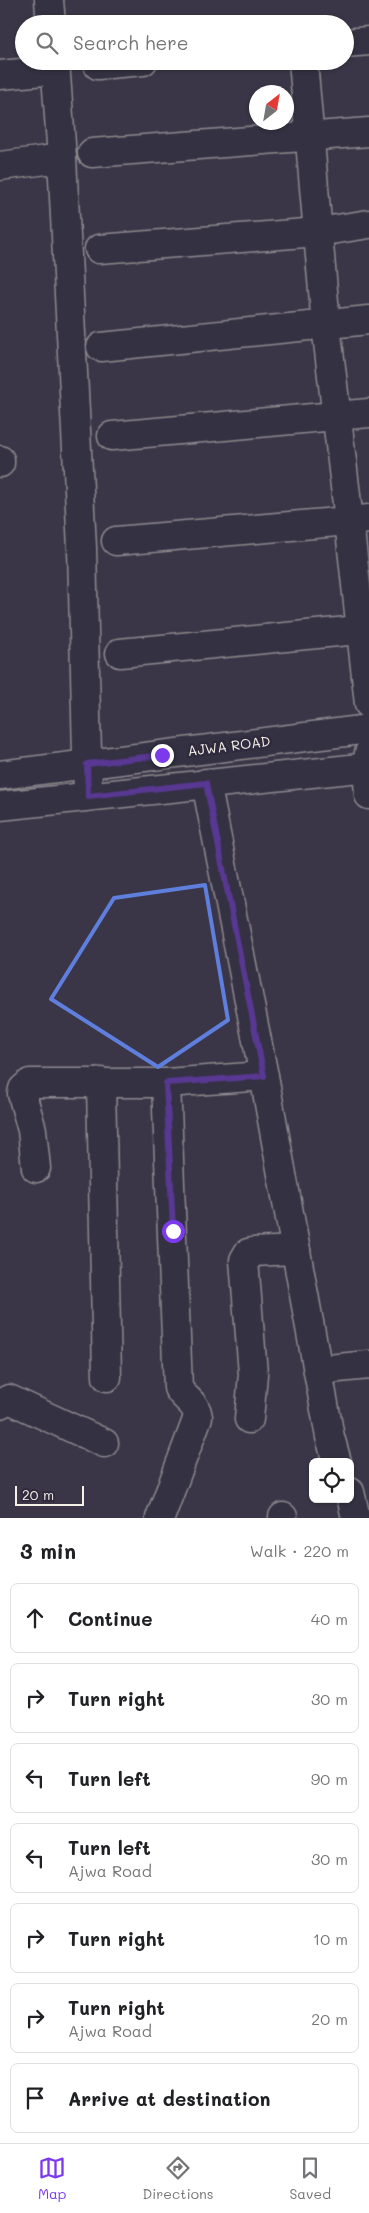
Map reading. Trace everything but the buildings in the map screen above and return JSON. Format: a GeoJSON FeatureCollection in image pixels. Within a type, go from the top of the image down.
{"type":"FeatureCollection","features":[{"type":"Feature","properties":{"kind":"street"},"geometry":{"type":"LineString","coordinates":[[49,0],[50,15]]}},
{"type":"Feature","properties":{"kind":"street"},"geometry":{"type":"LineString","coordinates":[[354,42],[369,41]]}},
{"type":"Feature","properties":{"kind":"street"},"geometry":{"type":"LineString","coordinates":[[0,75],[31,70]]}},
{"type":"Feature","properties":{"kind":"street"},"geometry":{"type":"LineString","coordinates":[[55,70],[62,158],[82,548],[88,796]]}},
{"type":"Feature","properties":{"kind":"street"},"geometry":{"type":"LineString","coordinates":[[304,70],[326,325],[337,417],[359,520],[369,704]]}},
{"type":"Feature","properties":{"kind":"street"},"geometry":{"type":"LineString","coordinates":[[92,153],[369,132]]}},
{"type":"Feature","properties":{"kind":"street"},"geometry":{"type":"LineString","coordinates":[[0,166],[62,158]]}},
{"type":"Feature","properties":{"kind":"street"},"geometry":{"type":"LineString","coordinates":[[99,249],[318,232],[369,224]]}},
{"type":"Feature","properties":{"kind":"street"},"geometry":{"type":"LineString","coordinates":[[101,347],[369,320]]}},
{"type":"Feature","properties":{"kind":"street"},"geometry":{"type":"LineString","coordinates":[[112,436],[369,413]]}},
{"type":"Feature","properties":{"kind":"street"},"geometry":{"type":"LineString","coordinates":[[116,541],[359,520]]}},
{"type":"Feature","properties":{"kind":"street"},"geometry":{"type":"LineString","coordinates":[[120,653],[364,630]]}},
{"type":"Feature","properties":{"kind":"street","name":"AJWA ROAD"},"geometry":{"type":"LineString","coordinates":[[0,775],[369,729]]}},
{"type":"Feature","properties":{"kind":"street"},"geometry":{"type":"LineString","coordinates":[[0,806],[206,783],[368,762],[369,796]]}},
{"type":"Feature","properties":{"kind":"street"},"geometry":{"type":"LineString","coordinates":[[206,783],[264,1076],[330,1437],[336,1458]]}},
{"type":"Feature","properties":{"kind":"street"},"geometry":{"type":"LineString","coordinates":[[36,1168],[32,1130],[22,1094],[25,1086],[30,1083],[166,1083],[264,1076]]}},
{"type":"Feature","properties":{"kind":"street"},"geometry":{"type":"LineString","coordinates":[[101,1082],[107,1377]]}},
{"type":"Feature","properties":{"kind":"street"},"geometry":{"type":"LineString","coordinates":[[160,1518],[198,1417],[195,1404],[182,1395],[178,1388],[166,1083]]}},
{"type":"Feature","properties":{"kind":"street"},"geometry":{"type":"LineString","coordinates":[[249,1419],[253,1374],[244,1260],[248,1253],[252,1252],[296,1250]]}},
{"type":"Feature","properties":{"kind":"street"},"geometry":{"type":"LineString","coordinates":[[318,1370],[369,1365]]}},
{"type":"Feature","properties":{"kind":"street"},"geometry":{"type":"LineString","coordinates":[[0,1404],[9,1399],[104,1443]]}},
{"type":"Feature","properties":{"kind":"highlighted area"},"geometry":{"type":"Polygon","coordinates":[[[205,885],[228,1020],[158,1067],[51,999],[114,898],[205,885]]]}},
{"type":"Feature","properties":{"kind":"route"},"geometry":{"type":"LineString","coordinates":[[162,755],[87,764],[88,796],[206,783],[264,1076],[166,1083],[173,1231]]}}]}
